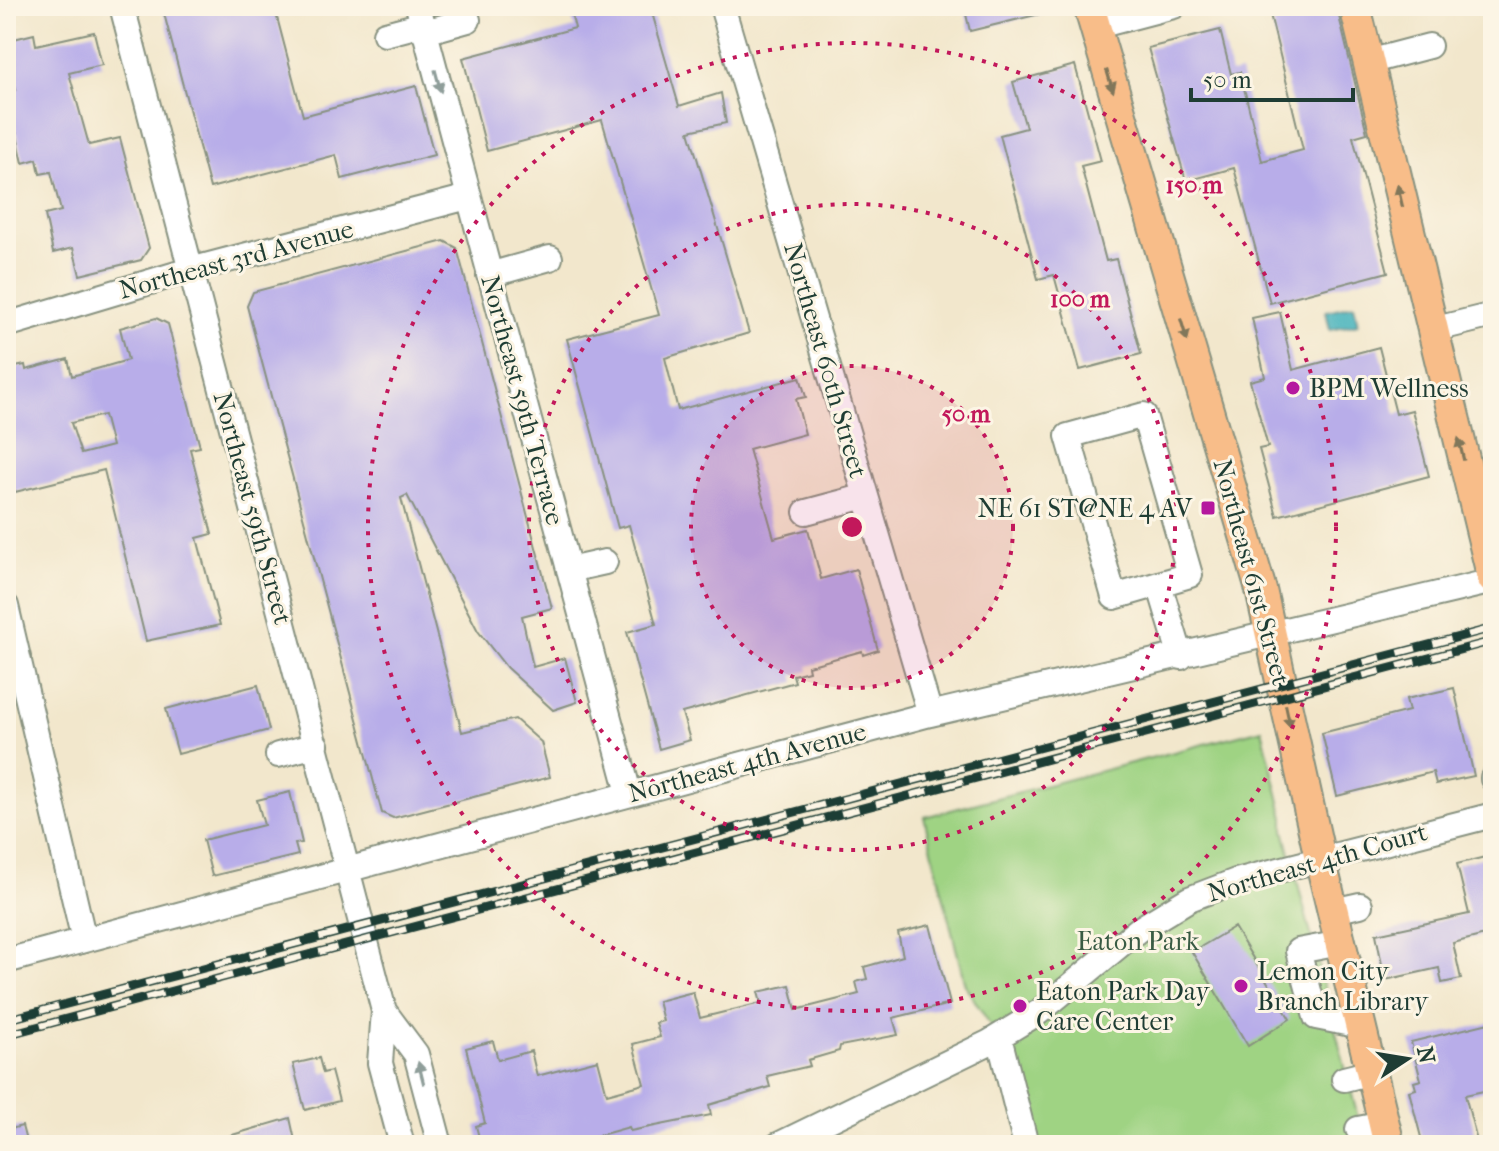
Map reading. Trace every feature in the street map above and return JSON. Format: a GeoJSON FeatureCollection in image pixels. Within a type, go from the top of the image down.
{"type":"FeatureCollection","features":[{"type":"Feature","properties":{"kind":"main road"},"geometry":{"type":"LineString","coordinates":[[1355,6],[1493,580]]}},
{"type":"Feature","properties":{"kind":"main road","name":"Northeast 61st Street"},"geometry":{"type":"LineString","coordinates":[[1091,17],[1272,636],[1320,858],[1347,908],[1341,943],[1361,1026],[1358,1076],[1377,1133]]}},
{"type":"Feature","properties":{"kind":"street","name":"Northeast 60th Street"},"geometry":{"type":"LineString","coordinates":[[722,6],[930,714]]}},
{"type":"Feature","properties":{"kind":"street"},"geometry":{"type":"LineString","coordinates":[[1091,17],[1174,6]]}},
{"type":"Feature","properties":{"kind":"street","name":"Northeast 59th Street"},"geometry":{"type":"LineString","coordinates":[[129,8],[190,270],[384,1011],[380,1063],[402,1145]]}},
{"type":"Feature","properties":{"kind":"street"},"geometry":{"type":"LineString","coordinates":[[385,34],[422,21],[468,20]]}},
{"type":"Feature","properties":{"kind":"street","name":"Northeast 59th Terrace"},"geometry":{"type":"LineString","coordinates":[[422,21],[629,793]]}},
{"type":"Feature","properties":{"kind":"street"},"geometry":{"type":"LineString","coordinates":[[1368,62],[1429,46]]}},
{"type":"Feature","properties":{"kind":"street","name":"Northeast 3rd Avenue"},"geometry":{"type":"LineString","coordinates":[[6,325],[190,270],[468,197]]}},
{"type":"Feature","properties":{"kind":"street"},"geometry":{"type":"LineString","coordinates":[[489,275],[550,258]]}},
{"type":"Feature","properties":{"kind":"street"},"geometry":{"type":"LineString","coordinates":[[1432,330],[1493,315]]}},
{"type":"Feature","properties":{"kind":"street"},"geometry":{"type":"LineString","coordinates":[[1144,415],[1190,575],[1159,584],[1114,597],[1068,436],[1144,415]]}},
{"type":"Feature","properties":{"kind":"street"},"geometry":{"type":"LineString","coordinates":[[806,512],[866,496]]}},
{"type":"Feature","properties":{"kind":"street"},"geometry":{"type":"LineString","coordinates":[[569,570],[605,562]]}},
{"type":"Feature","properties":{"kind":"street","name":"Northeast 4th Avenue"},"geometry":{"type":"LineString","coordinates":[[6,961],[930,714],[1272,636],[1493,580]]}},
{"type":"Feature","properties":{"kind":"street"},"geometry":{"type":"LineString","coordinates":[[1159,584],[1181,657]]}},
{"type":"Feature","properties":{"kind":"street"},"geometry":{"type":"LineString","coordinates":[[6,606],[84,940]]}},
{"type":"Feature","properties":{"kind":"street"},"geometry":{"type":"LineString","coordinates":[[278,755],[316,745]]}},
{"type":"Feature","properties":{"kind":"street","name":"Northeast 4th Court"},"geometry":{"type":"LineString","coordinates":[[778,1145],[910,1084],[999,1037],[1039,1012],[1124,939],[1189,899],[1236,881],[1493,815]]}},
{"type":"Feature","properties":{"kind":"street"},"geometry":{"type":"LineString","coordinates":[[1341,943],[1298,951],[1316,1017],[1361,1026]]}},
{"type":"Feature","properties":{"kind":"street","name":"Northeast 59th Street"},"geometry":{"type":"LineString","coordinates":[[384,1011],[416,1054],[440,1145]]}},
{"type":"Feature","properties":{"kind":"street"},"geometry":{"type":"LineString","coordinates":[[999,1037],[1026,1145]]}},
{"type":"Feature","properties":{"kind":"green space","name":"Eaton Park"},"geometry":{"type":"Polygon","coordinates":[[[1262,729],[1284,818],[1284,830],[1365,1145],[1039,1145],[1025,1080],[965,985],[924,817],[1262,729]]]}},
{"type":"Feature","properties":{"kind":"water"},"geometry":{"type":"Polygon","coordinates":[[[1354,305],[1358,324],[1330,330],[1326,311],[1354,305]]]}},
{"type":"Feature","properties":{"kind":"building"},"geometry":{"type":"Polygon","coordinates":[[[162,6],[274,6],[303,116],[416,86],[434,155],[342,179],[336,155],[210,188],[162,6]]]}},
{"type":"Feature","properties":{"kind":"building"},"geometry":{"type":"Polygon","coordinates":[[[569,6],[650,6],[679,106],[721,93],[726,123],[689,131],[749,333],[665,358],[678,410],[800,377],[806,397],[796,399],[805,434],[749,449],[774,538],[808,529],[821,579],[856,569],[878,650],[863,655],[862,651],[808,666],[809,671],[793,675],[795,682],[682,713],[690,740],[659,749],[627,632],[656,624],[629,525],[618,528],[567,339],[659,315],[602,120],[487,151],[463,58],[575,28],[569,6]]]}},
{"type":"Feature","properties":{"kind":"building"},"geometry":{"type":"Polygon","coordinates":[[[964,6],[1043,6],[1044,13],[970,31],[964,6]]]}},
{"type":"Feature","properties":{"kind":"building"},"geometry":{"type":"Polygon","coordinates":[[[1287,6],[1337,8],[1367,133],[1353,137],[1388,272],[1270,303],[1234,168],[1186,181],[1148,48],[1220,30],[1231,74],[1240,72],[1262,161],[1303,150],[1269,10],[1287,6]]]}},
{"type":"Feature","properties":{"kind":"building"},"geometry":{"type":"Polygon","coordinates":[[[94,32],[102,65],[69,73],[89,145],[120,138],[149,248],[141,260],[80,275],[73,248],[53,253],[45,215],[61,211],[51,172],[40,174],[37,159],[23,163],[7,92],[16,90],[6,41],[34,34],[36,45],[94,32]]]}},
{"type":"Feature","properties":{"kind":"building"},"geometry":{"type":"Polygon","coordinates":[[[1075,65],[1101,161],[1081,166],[1106,261],[1116,259],[1141,354],[1080,370],[1054,275],[1038,279],[1000,135],[1026,128],[1013,82],[1075,65]]]}},
{"type":"Feature","properties":{"kind":"building"},"geometry":{"type":"Polygon","coordinates":[[[444,241],[457,248],[552,608],[522,616],[533,667],[565,658],[577,702],[553,710],[507,668],[478,631],[407,495],[401,498],[462,732],[515,719],[541,742],[550,777],[393,818],[382,813],[247,306],[253,292],[444,241]]]}},
{"type":"Feature","properties":{"kind":"building"},"geometry":{"type":"Polygon","coordinates":[[[1280,312],[1293,370],[1379,347],[1396,414],[1412,410],[1429,476],[1277,516],[1259,449],[1268,447],[1250,381],[1265,377],[1252,318],[1280,312]]]}},
{"type":"Feature","properties":{"kind":"building"},"geometry":{"type":"Polygon","coordinates":[[[156,318],[168,324],[200,447],[190,449],[212,534],[197,538],[220,625],[146,641],[104,470],[11,493],[6,473],[6,468],[12,467],[6,447],[6,369],[25,365],[26,370],[68,359],[72,376],[128,360],[120,328],[156,318]],[[104,415],[71,423],[81,454],[112,446],[104,415]]]}},
{"type":"Feature","properties":{"kind":"building"},"geometry":{"type":"Polygon","coordinates":[[[258,685],[269,730],[178,754],[166,709],[258,685]]]}},
{"type":"Feature","properties":{"kind":"building"},"geometry":{"type":"Polygon","coordinates":[[[1454,688],[1474,776],[1436,784],[1433,772],[1337,796],[1322,733],[1409,711],[1406,699],[1454,688]]]}},
{"type":"Feature","properties":{"kind":"building"},"geometry":{"type":"Polygon","coordinates":[[[290,792],[302,843],[295,844],[298,855],[212,876],[203,840],[264,825],[257,800],[290,792]]]}},
{"type":"Feature","properties":{"kind":"building"},"geometry":{"type":"Polygon","coordinates":[[[1493,855],[1493,933],[1453,943],[1461,979],[1442,983],[1439,968],[1385,980],[1376,934],[1469,914],[1457,864],[1493,855]]]}},
{"type":"Feature","properties":{"kind":"building"},"geometry":{"type":"Polygon","coordinates":[[[930,925],[950,1004],[893,1018],[898,1035],[840,1046],[839,1051],[808,1060],[810,1066],[767,1076],[770,1087],[709,1105],[711,1115],[630,1131],[629,1127],[597,1136],[599,1145],[481,1145],[476,1126],[485,1123],[466,1048],[493,1041],[498,1060],[531,1051],[537,1076],[598,1060],[607,1094],[644,1084],[633,1044],[660,1037],[656,1023],[663,1021],[658,1001],[693,992],[700,1018],[761,1003],[758,992],[790,985],[796,1010],[859,994],[856,982],[867,979],[864,967],[903,956],[898,933],[930,925]]]}},
{"type":"Feature","properties":{"kind":"building","name":"Lemon City Branch Library"},"geometry":{"type":"Polygon","coordinates":[[[1234,927],[1290,1019],[1248,1046],[1192,952],[1234,927]]]}},
{"type":"Feature","properties":{"kind":"building"},"geometry":{"type":"Polygon","coordinates":[[[1493,1022],[1493,1089],[1465,1095],[1478,1145],[1423,1145],[1409,1091],[1416,1089],[1414,1082],[1421,1080],[1411,1042],[1493,1022]]]}},
{"type":"Feature","properties":{"kind":"building"},"geometry":{"type":"Polygon","coordinates":[[[319,1058],[323,1073],[331,1071],[339,1101],[305,1110],[293,1064],[319,1058]]]}},
{"type":"Feature","properties":{"kind":"building"},"geometry":{"type":"Polygon","coordinates":[[[290,1118],[296,1145],[223,1145],[222,1138],[290,1118]]]}},
{"type":"Feature","properties":{"kind":"building"},"geometry":{"type":"Polygon","coordinates":[[[22,1126],[27,1145],[6,1145],[6,1130],[22,1126]]]}},
{"type":"Feature","properties":{"kind":"railway"},"geometry":{"type":"LineString","coordinates":[[6,1020],[1493,628]]}},
{"type":"Feature","properties":{"kind":"railway"},"geometry":{"type":"LineString","coordinates":[[6,1035],[1493,641]]}},
{"type":"Feature","properties":{"kind":"place","name":"BPM Wellness"},"geometry":{"type":"Point","coordinates":[1293,388]}},
{"type":"Feature","properties":{"kind":"place","name":"NE 61 ST@NE 4 AV"},"geometry":{"type":"Point","coordinates":[1208,508]}},
{"type":"Feature","properties":{"kind":"place","name":"Lemon City Branch Library"},"geometry":{"type":"Point","coordinates":[1241,986]}},
{"type":"Feature","properties":{"kind":"place","name":"Eaton Park Day Care Center"},"geometry":{"type":"Point","coordinates":[1020,1006]}}]}
